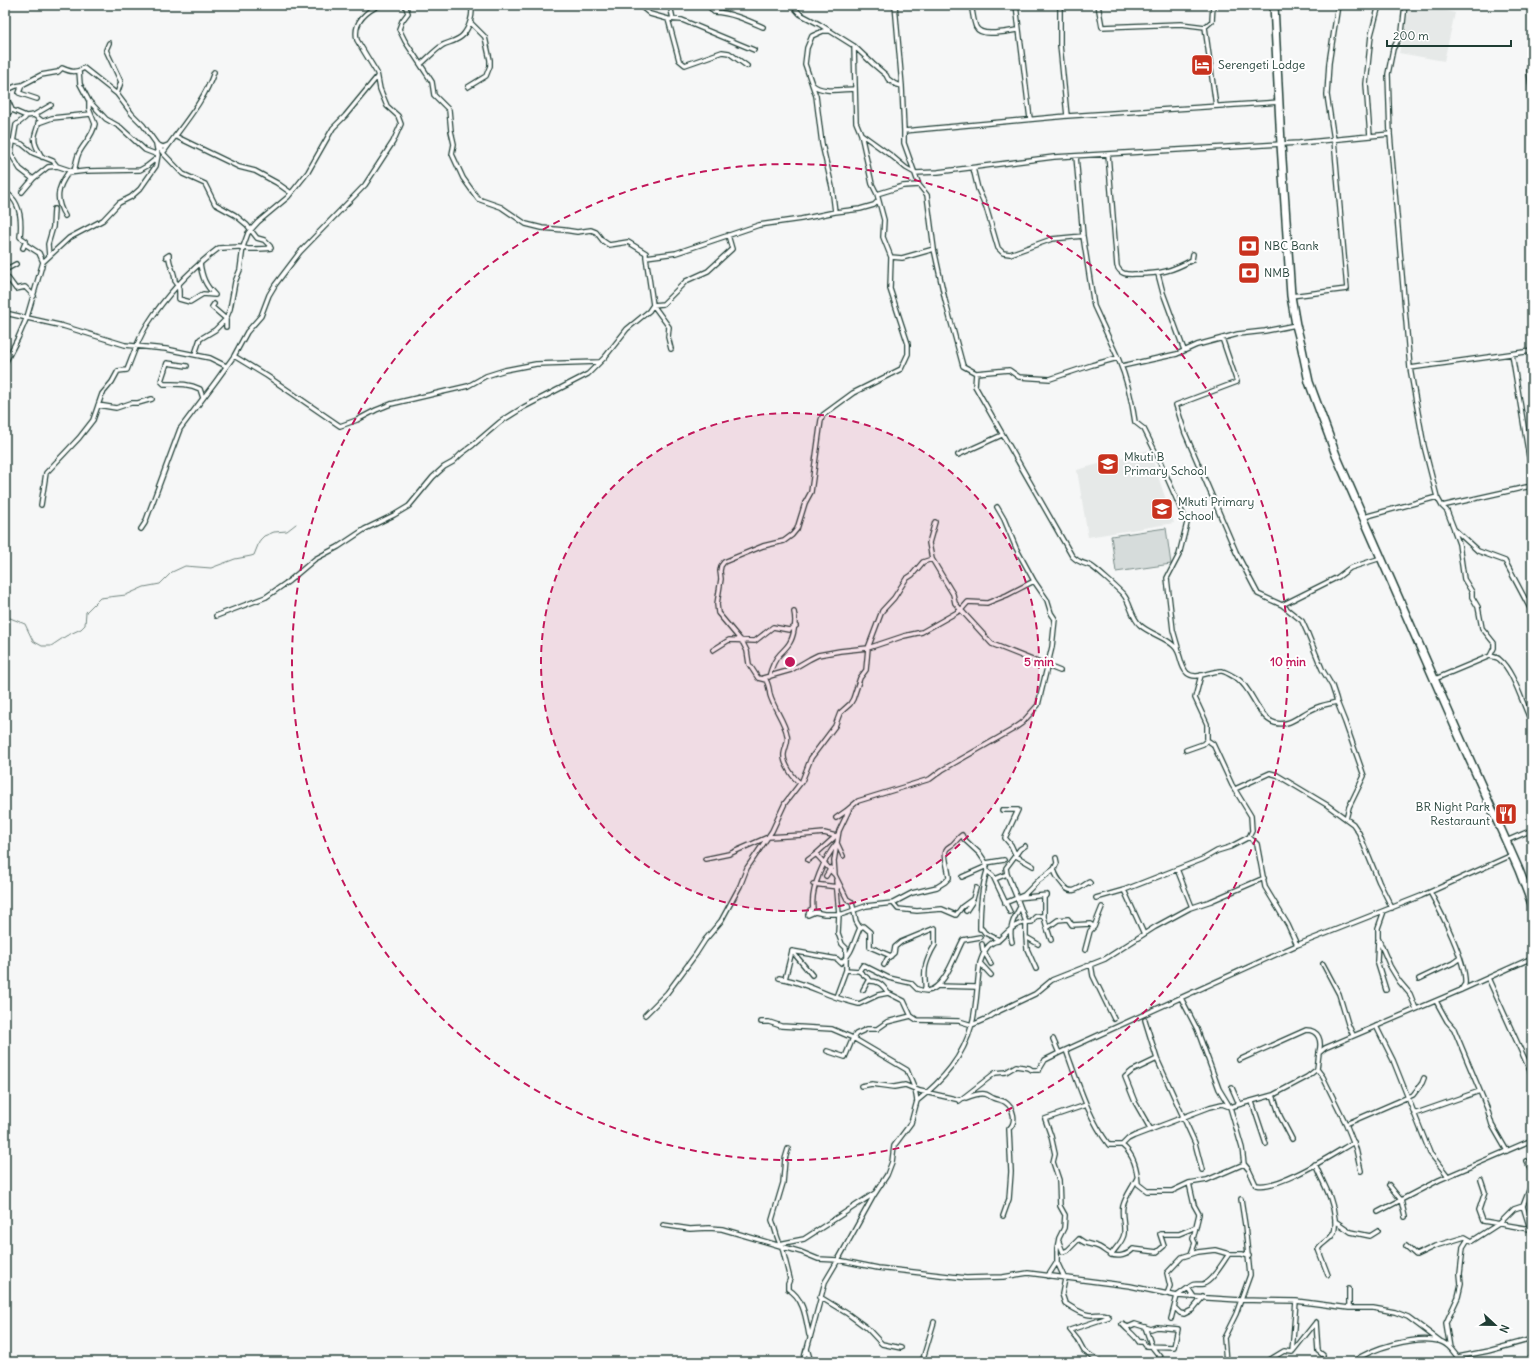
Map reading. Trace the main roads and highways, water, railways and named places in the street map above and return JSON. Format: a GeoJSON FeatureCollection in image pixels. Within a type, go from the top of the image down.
{"type":"FeatureCollection","features":[{"type":"Feature","properties":{"kind":"highway"},"geometry":{"type":"LineString","coordinates":[[1274,5],[1281,144],[1292,296],[1296,325],[1302,344],[1309,382],[1336,455],[1506,841],[1532,904]]}},
{"type":"Feature","properties":{"kind":"waterway"},"geometry":{"type":"LineString","coordinates":[[5,616],[25,624],[33,641],[42,646],[51,646],[66,636],[81,629],[85,625],[86,612],[100,598],[126,595],[144,587],[160,584],[172,572],[185,566],[211,568],[235,559],[254,555],[260,540],[264,536],[274,532],[287,531],[296,524]]}},
{"type":"Feature","properties":{"kind":"place","name":"Serengeti Lodge"},"geometry":{"type":"Point","coordinates":[1202,65]}},
{"type":"Feature","properties":{"kind":"place","name":"NBC Bank"},"geometry":{"type":"Point","coordinates":[1249,246]}},
{"type":"Feature","properties":{"kind":"place","name":"NMB"},"geometry":{"type":"Point","coordinates":[1249,273]}},
{"type":"Feature","properties":{"kind":"place","name":"Mkuti B Primary School"},"geometry":{"type":"Point","coordinates":[1108,464]}},
{"type":"Feature","properties":{"kind":"place","name":"Mkuti Primary School"},"geometry":{"type":"Point","coordinates":[1162,509]}},
{"type":"Feature","properties":{"kind":"place","name":"BR Night Park Restaraunt"},"geometry":{"type":"Point","coordinates":[1506,814]}}]}
